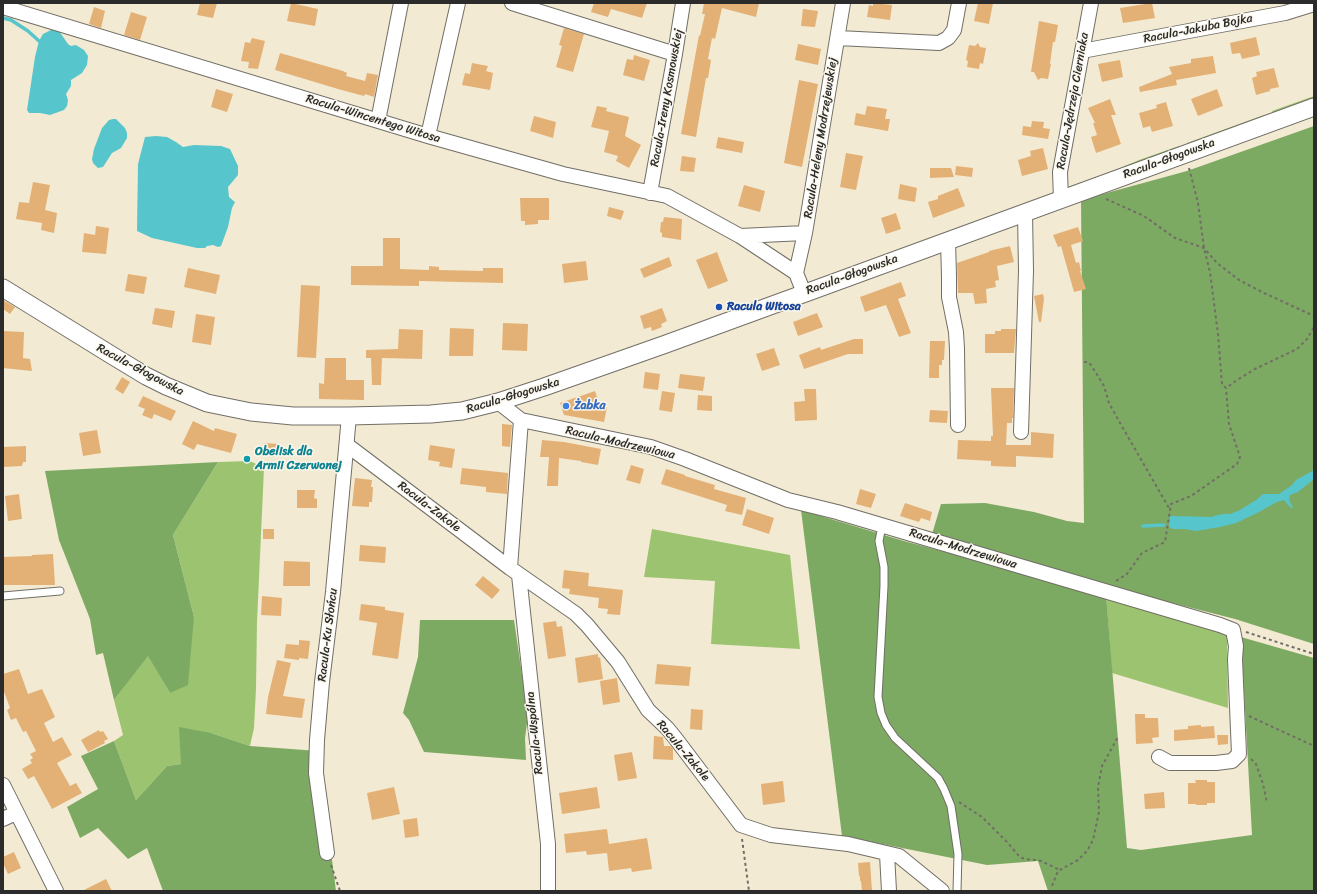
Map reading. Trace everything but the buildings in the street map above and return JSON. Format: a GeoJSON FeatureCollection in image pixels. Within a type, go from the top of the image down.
{"type":"FeatureCollection","features":[{"type":"Feature","properties":{"kind":"street"},"geometry":{"type":"LineString","coordinates":[[378,121],[401,3]]}},
{"type":"Feature","properties":{"kind":"street"},"geometry":{"type":"LineString","coordinates":[[428,136],[458,3]]}},
{"type":"Feature","properties":{"kind":"street"},"geometry":{"type":"LineString","coordinates":[[512,3],[675,54]]}},
{"type":"Feature","properties":{"kind":"street","name":"Racula-Ireny Kosmowskiej"},"geometry":{"type":"LineString","coordinates":[[650,193],[683,3]]}},
{"type":"Feature","properties":{"kind":"street","name":"Racula-Heleny Modrzejewskiej"},"geometry":{"type":"LineString","coordinates":[[796,273],[805,233],[843,3]]}},
{"type":"Feature","properties":{"kind":"street"},"geometry":{"type":"LineString","coordinates":[[838,38],[939,43],[948,38],[954,30],[959,3]]}},
{"type":"Feature","properties":{"kind":"street","name":"Racula-Jędrzeja Cierniaka"},"geometry":{"type":"LineString","coordinates":[[1061,199],[1060,172],[1091,3]]}},
{"type":"Feature","properties":{"kind":"street","name":"Racula-Jakuba Bojka"},"geometry":{"type":"LineString","coordinates":[[1082,51],[1285,13],[1314,4]]}},
{"type":"Feature","properties":{"kind":"street","name":"Racula-Wincentego Witosa"},"geometry":{"type":"LineString","coordinates":[[3,7],[428,136],[563,174],[667,196],[740,236],[796,273]]}},
{"type":"Feature","properties":{"kind":"street","name":"Racula-Głogowska"},"geometry":{"type":"LineString","coordinates":[[3,288],[146,376],[207,403],[251,412],[293,416],[431,414],[462,411],[498,402],[666,344],[1314,106]]}},
{"type":"Feature","properties":{"kind":"street"},"geometry":{"type":"LineString","coordinates":[[1021,432],[1026,271],[1025,213]]}},
{"type":"Feature","properties":{"kind":"street"},"geometry":{"type":"LineString","coordinates":[[740,236],[805,233]]}},
{"type":"Feature","properties":{"kind":"street"},"geometry":{"type":"LineString","coordinates":[[948,240],[948,297],[956,332],[957,349],[958,425]]}},
{"type":"Feature","properties":{"kind":"street"},"geometry":{"type":"LineString","coordinates":[[796,273],[804,293]]}},
{"type":"Feature","properties":{"kind":"street","name":"Racula-Modrzewiowa"},"geometry":{"type":"LineString","coordinates":[[498,402],[521,420],[651,448],[685,459],[788,500],[882,526],[1233,630]]}},
{"type":"Feature","properties":{"kind":"street","name":"Racula-Ku Słońcu"},"geometry":{"type":"LineString","coordinates":[[327,853],[316,773],[317,740],[348,445],[349,416]]}},
{"type":"Feature","properties":{"kind":"street"},"geometry":{"type":"LineString","coordinates":[[514,571],[521,420]]}},
{"type":"Feature","properties":{"kind":"street","name":"Racula-Zakole"},"geometry":{"type":"LineString","coordinates":[[348,445],[514,571],[576,614],[591,629],[618,662],[648,710],[676,738],[741,825]]}},
{"type":"Feature","properties":{"kind":"street","name":"Racula-Wspólna"},"geometry":{"type":"LineString","coordinates":[[514,571],[548,844],[548,891]]}},
{"type":"Feature","properties":{"kind":"street"},"geometry":{"type":"LineString","coordinates":[[1159,756],[1170,763],[1216,763],[1232,761],[1239,754],[1235,660],[1236,646],[1233,630]]}},
{"type":"Feature","properties":{"kind":"street"},"geometry":{"type":"LineString","coordinates":[[3,785],[56,891]]}},
{"type":"Feature","properties":{"kind":"street"},"geometry":{"type":"LineString","coordinates":[[3,818],[16,813]]}},
{"type":"Feature","properties":{"kind":"street"},"geometry":{"type":"LineString","coordinates":[[741,825],[771,835],[848,844],[891,857],[942,891]]}},
{"type":"Feature","properties":{"kind":"street"},"geometry":{"type":"LineString","coordinates":[[889,891],[891,857]]}},
{"type":"Feature","properties":{"kind":"lane"},"geometry":{"type":"LineString","coordinates":[[882,526],[879,541],[884,567],[878,697],[880,713],[894,738],[938,778],[944,789],[950,804],[958,854],[957,891]]}},
{"type":"Feature","properties":{"kind":"lane"},"geometry":{"type":"LineString","coordinates":[[3,596],[60,591]]}},
{"type":"Feature","properties":{"kind":"path"},"geometry":{"type":"LineString","coordinates":[[1101,590],[1127,574],[1142,553],[1165,542],[1171,504],[1191,496],[1237,464],[1240,458],[1229,424],[1226,388],[1222,384],[1218,334],[1210,272],[1204,248],[1198,203],[1185,153]]}},
{"type":"Feature","properties":{"kind":"path"},"geometry":{"type":"LineString","coordinates":[[1093,187],[1105,198],[1144,216],[1175,238],[1204,248],[1217,263],[1239,280],[1314,316]]}},
{"type":"Feature","properties":{"kind":"path"},"geometry":{"type":"LineString","coordinates":[[1226,388],[1255,369],[1297,349],[1308,339],[1314,327]]}},
{"type":"Feature","properties":{"kind":"path"},"geometry":{"type":"LineString","coordinates":[[1084,362],[1088,362],[1091,365],[1104,386],[1109,403],[1170,509]]}},
{"type":"Feature","properties":{"kind":"path"},"geometry":{"type":"LineString","coordinates":[[1233,630],[1314,654]]}},
{"type":"Feature","properties":{"kind":"path"},"geometry":{"type":"LineString","coordinates":[[1238,710],[1314,746]]}},
{"type":"Feature","properties":{"kind":"path"},"geometry":{"type":"LineString","coordinates":[[1052,886],[1060,870],[1078,860],[1087,851],[1093,840],[1099,812],[1098,787],[1102,766],[1118,737]]}},
{"type":"Feature","properties":{"kind":"path"},"geometry":{"type":"LineString","coordinates":[[1239,746],[1256,764],[1263,784],[1267,803]]}},
{"type":"Feature","properties":{"kind":"path"},"geometry":{"type":"LineString","coordinates":[[950,804],[957,801],[982,817],[1019,856],[1024,859],[1041,861],[1060,870]]}},
{"type":"Feature","properties":{"kind":"path"},"geometry":{"type":"LineString","coordinates":[[741,825],[749,891]]}},
{"type":"Feature","properties":{"kind":"path"},"geometry":{"type":"LineString","coordinates":[[327,853],[340,891]]}},
{"type":"Feature","properties":{"kind":"green space"},"geometry":{"type":"Polygon","coordinates":[[[1314,96],[1314,99],[1275,114],[1272,111],[1314,96]]]}},
{"type":"Feature","properties":{"kind":"green space"},"geometry":{"type":"Polygon","coordinates":[[[1264,115],[1263,117],[1189,145],[1187,143],[1264,115]]]}},
{"type":"Feature","properties":{"kind":"green space"},"geometry":{"type":"Polygon","coordinates":[[[1314,126],[1314,644],[1235,619],[930,541],[941,504],[985,503],[1034,512],[1067,521],[1084,523],[1081,200],[1187,171],[1314,126]]]}},
{"type":"Feature","properties":{"kind":"green space"},"geometry":{"type":"Polygon","coordinates":[[[1179,146],[1178,149],[1112,173],[1113,171],[1139,160],[1179,146]]]}},
{"type":"Feature","properties":{"kind":"green space"},"geometry":{"type":"Polygon","coordinates":[[[250,461],[264,468],[257,622],[256,689],[254,728],[250,746],[211,733],[181,764],[167,766],[136,800],[114,741],[123,735],[114,700],[148,655],[170,693],[194,617],[173,535],[218,462],[250,461]]]}},
{"type":"Feature","properties":{"kind":"green space"},"geometry":{"type":"Polygon","coordinates":[[[218,462],[173,535],[194,617],[188,685],[170,693],[148,656],[114,700],[103,653],[96,655],[90,619],[59,540],[45,471],[218,462]]]}},
{"type":"Feature","properties":{"kind":"green space"},"geometry":{"type":"Polygon","coordinates":[[[801,510],[904,541],[1106,595],[1127,848],[1141,850],[1252,835],[1241,637],[1314,658],[1314,891],[1048,891],[1038,861],[987,865],[842,836],[801,510]]]}},
{"type":"Feature","properties":{"kind":"green space"},"geometry":{"type":"Polygon","coordinates":[[[652,529],[790,555],[800,649],[711,644],[715,581],[644,577],[652,529]]]}},
{"type":"Feature","properties":{"kind":"green space"},"geometry":{"type":"Polygon","coordinates":[[[1106,595],[1227,633],[1228,708],[1112,673],[1106,595]]]}},
{"type":"Feature","properties":{"kind":"green space"},"geometry":{"type":"Polygon","coordinates":[[[420,620],[514,620],[528,716],[525,738],[526,760],[424,752],[409,720],[403,713],[418,657],[420,620]]]}},
{"type":"Feature","properties":{"kind":"green space"},"geometry":{"type":"Polygon","coordinates":[[[179,727],[211,733],[250,746],[318,751],[336,891],[163,891],[147,848],[128,859],[98,828],[80,838],[67,807],[98,789],[81,756],[114,741],[136,800],[167,766],[181,764],[179,727]]]}},
{"type":"Feature","properties":{"kind":"water"},"geometry":{"type":"Polygon","coordinates":[[[53,29],[59,31],[68,44],[71,46],[76,45],[84,50],[88,56],[87,65],[82,73],[71,80],[71,86],[66,94],[68,100],[67,106],[64,110],[50,115],[29,113],[27,110],[39,41],[43,34],[53,29]]]}},
{"type":"Feature","properties":{"kind":"water"},"geometry":{"type":"Polygon","coordinates":[[[116,119],[125,128],[127,138],[121,148],[112,153],[103,167],[98,168],[93,163],[92,159],[94,149],[102,128],[109,120],[116,119]]]}},
{"type":"Feature","properties":{"kind":"water"},"geometry":{"type":"Polygon","coordinates":[[[145,137],[167,137],[183,147],[194,145],[221,146],[230,149],[238,166],[238,175],[228,187],[229,197],[235,202],[221,246],[218,247],[213,245],[205,248],[197,248],[152,238],[137,231],[138,164],[145,137]]]}},
{"type":"Feature","properties":{"kind":"water"},"geometry":{"type":"Polygon","coordinates":[[[1314,470],[1314,479],[1298,492],[1290,495],[1289,500],[1293,508],[1291,508],[1284,500],[1277,502],[1236,523],[1220,527],[1196,531],[1173,529],[1169,527],[1170,516],[1211,517],[1222,514],[1230,514],[1240,510],[1263,494],[1279,494],[1292,485],[1296,480],[1314,470]]]}},
{"type":"Feature","properties":{"kind":"waterway"},"geometry":{"type":"LineString","coordinates":[[3,18],[11,20],[28,31],[39,41]]}},
{"type":"Feature","properties":{"kind":"waterway"},"geometry":{"type":"LineString","coordinates":[[1143,526],[1164,525]]}},
{"type":"Feature","properties":{"kind":"place","name":"Racula Witosa"},"geometry":{"type":"Point","coordinates":[719,307]}},
{"type":"Feature","properties":{"kind":"place","name":"Żabka"},"geometry":{"type":"Point","coordinates":[566,406]}},
{"type":"Feature","properties":{"kind":"place","name":"Obelisk dla Armii Czerwonej"},"geometry":{"type":"Point","coordinates":[247,459]}}]}
